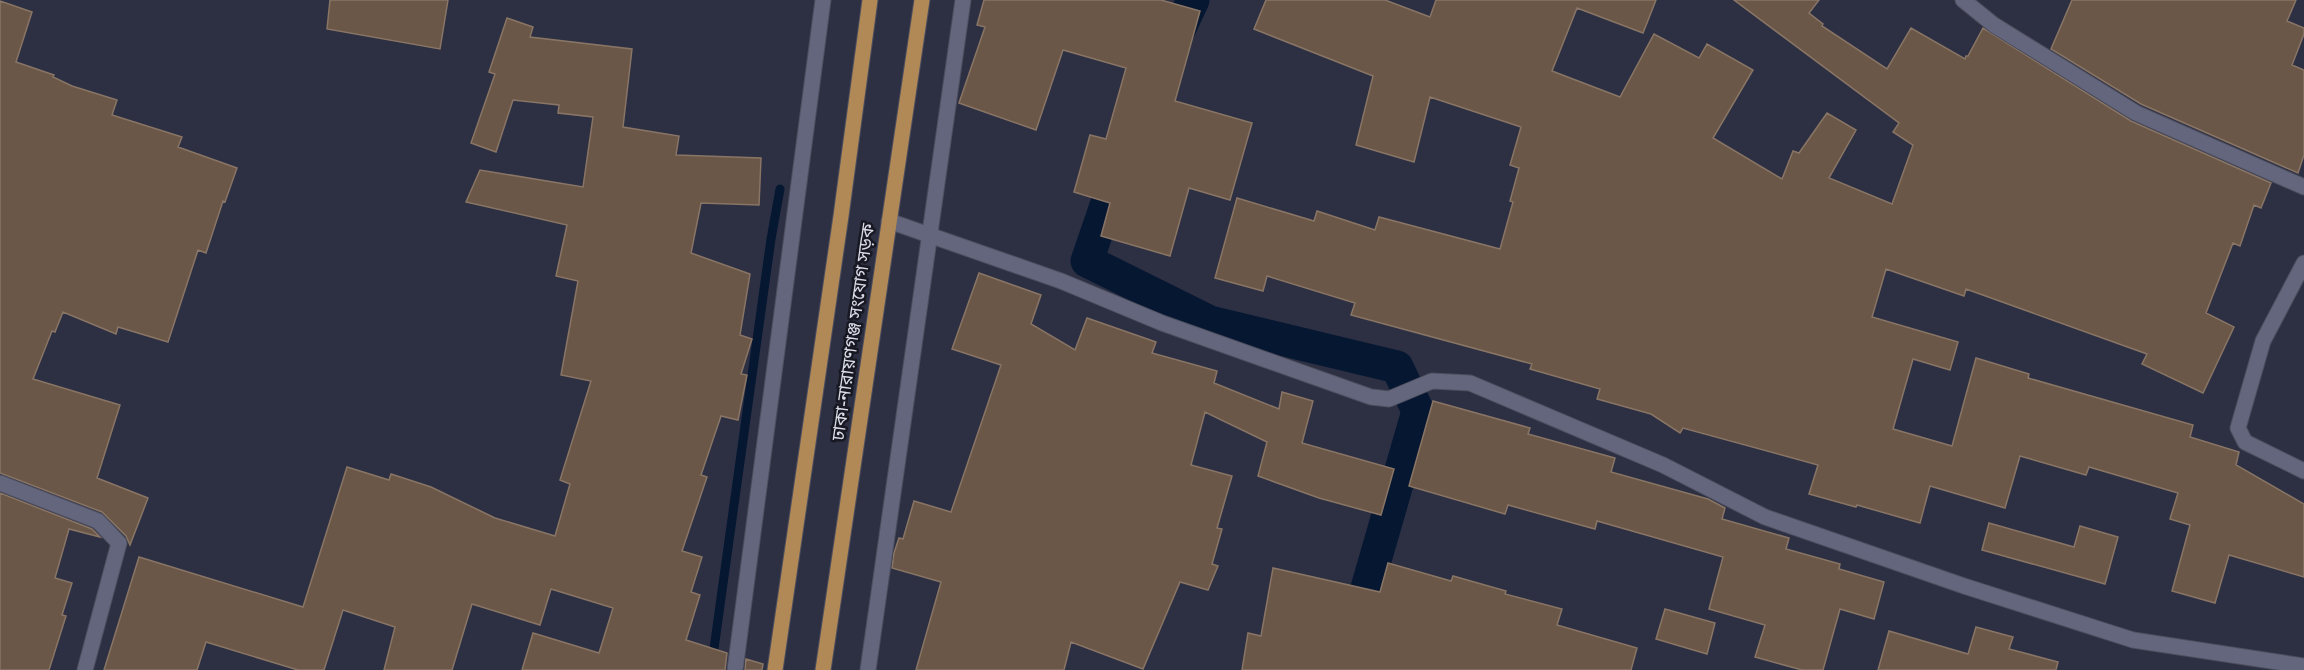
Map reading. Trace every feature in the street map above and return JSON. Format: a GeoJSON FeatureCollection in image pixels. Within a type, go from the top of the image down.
{"type":"FeatureCollection","features":[{"type":"Feature","properties":{"kind":"main road","name":"ঢাকা-নারায়ণগঞ্জ সংযোগ সড়ক"},"geometry":{"type":"LineString","coordinates":[[775,670],[870,0]]}},
{"type":"Feature","properties":{"kind":"main road","name":"ঢাকা-নারায়ণগঞ্জ সংযোগ সড়ক"},"geometry":{"type":"LineString","coordinates":[[823,670],[922,0]]}},
{"type":"Feature","properties":{"kind":"street"},"geometry":{"type":"LineString","coordinates":[[735,670],[823,0]]}},
{"type":"Feature","properties":{"kind":"street"},"geometry":{"type":"LineString","coordinates":[[868,670],[963,0]]}},
{"type":"Feature","properties":{"kind":"street"},"geometry":{"type":"LineString","coordinates":[[1963,0],[1994,24],[2136,113],[2304,187]]}},
{"type":"Feature","properties":{"kind":"street"},"geometry":{"type":"LineString","coordinates":[[889,221],[1061,281],[1162,323],[1371,397],[1389,399],[1432,381],[1470,383],[1663,465],[1765,517],[1964,586],[2133,640],[2304,666]]}},
{"type":"Feature","properties":{"kind":"street"},"geometry":{"type":"LineString","coordinates":[[2304,263],[2263,341],[2238,428],[2245,442],[2304,471]]}},
{"type":"Feature","properties":{"kind":"street"},"geometry":{"type":"LineString","coordinates":[[0,483],[98,521],[119,543],[84,670]]}},
{"type":"Feature","properties":{"kind":"building"},"geometry":{"type":"Polygon","coordinates":[[[330,0],[448,0],[440,49],[327,29],[330,0]]]}},
{"type":"Feature","properties":{"kind":"building"},"geometry":{"type":"Polygon","coordinates":[[[984,0],[1161,0],[1200,11],[1175,101],[1252,123],[1230,200],[1189,188],[1170,256],[1101,236],[1110,203],[1074,192],[1090,135],[1106,139],[1126,68],[1063,50],[1036,130],[959,103],[985,27],[977,25],[984,0]]]}},
{"type":"Feature","properties":{"kind":"building"},"geometry":{"type":"Polygon","coordinates":[[[1266,0],[1385,0],[1430,17],[1436,0],[1656,0],[1643,33],[1577,8],[1552,71],[1620,97],[1654,34],[1699,58],[1707,44],[1753,70],[1713,138],[1782,179],[1793,151],[1799,153],[1827,113],[1856,130],[1829,178],[1892,204],[1913,145],[1893,132],[1899,123],[1734,0],[1819,0],[1809,13],[1823,24],[1822,26],[1887,69],[1911,28],[1965,59],[1983,28],[2131,121],[2271,183],[2261,208],[2254,205],[2240,246],[2233,243],[2206,313],[2234,327],[2203,393],[2142,364],[2147,354],[1966,289],[1964,296],[1886,269],[1872,317],[1958,342],[1950,370],[1913,359],[1893,429],[1952,446],[1976,358],[2029,374],[2028,378],[2193,425],[2190,437],[2239,452],[2236,465],[2304,504],[2304,577],[2229,555],[2215,603],[2172,591],[2190,525],[2170,519],[2178,493],[2089,467],[2086,475],[2020,456],[2005,508],[1930,486],[1920,523],[1857,505],[1856,507],[1809,494],[1818,465],[1683,428],[1680,433],[1651,414],[1597,399],[1600,389],[1530,369],[1532,364],[1351,315],[1355,303],[1267,276],[1263,291],[1215,278],[1237,198],[1314,221],[1317,211],[1375,230],[1379,217],[1500,249],[1513,202],[1510,201],[1519,168],[1510,165],[1521,127],[1430,97],[1414,162],[1356,145],[1373,76],[1254,29],[1266,0]]]}},
{"type":"Feature","properties":{"kind":"building"},"geometry":{"type":"Polygon","coordinates":[[[2072,0],[2296,0],[2287,21],[2304,28],[2304,34],[2292,65],[2304,70],[2304,155],[2298,173],[2141,104],[2051,49],[2072,0]]]}},
{"type":"Feature","properties":{"kind":"building"},"geometry":{"type":"Polygon","coordinates":[[[0,1],[32,12],[16,62],[54,75],[53,77],[72,86],[117,100],[112,115],[182,137],[178,147],[237,168],[225,202],[223,201],[206,253],[198,250],[168,342],[118,327],[116,334],[63,312],[55,332],[52,331],[33,379],[120,405],[97,478],[148,498],[130,545],[126,536],[102,512],[0,473],[0,1]]]}},
{"type":"Feature","properties":{"kind":"building"},"geometry":{"type":"Polygon","coordinates":[[[507,18],[533,27],[530,37],[632,49],[623,127],[679,136],[676,155],[761,158],[759,205],[701,203],[691,253],[750,274],[740,335],[752,339],[741,374],[747,375],[738,420],[721,416],[701,475],[707,477],[682,551],[702,557],[691,592],[700,595],[686,640],[727,653],[725,670],[522,670],[533,633],[599,653],[613,608],[551,589],[540,625],[472,604],[452,670],[384,670],[395,627],[343,610],[324,670],[298,670],[206,642],[197,670],[104,670],[139,557],[303,607],[347,467],[389,480],[391,474],[431,487],[495,518],[555,536],[570,484],[560,480],[591,381],[561,375],[578,281],[556,276],[567,225],[466,202],[480,170],[583,187],[593,117],[558,113],[559,105],[513,100],[496,152],[471,143],[495,74],[489,72],[507,18]]]}},
{"type":"Feature","properties":{"kind":"building"},"geometry":{"type":"Polygon","coordinates":[[[979,273],[1041,295],[1031,324],[1075,350],[1087,318],[1156,342],[1152,353],[1217,371],[1214,383],[1279,409],[1282,392],[1313,401],[1302,443],[1394,469],[1381,515],[1319,498],[1258,476],[1267,442],[1205,412],[1191,465],[1232,476],[1217,528],[1222,529],[1212,564],[1218,566],[1208,590],[1180,582],[1143,669],[1071,642],[1064,670],[916,670],[941,582],[892,568],[894,553],[899,538],[903,539],[914,501],[951,512],[1001,365],[952,349],[979,273]]]}},
{"type":"Feature","properties":{"kind":"building"},"geometry":{"type":"Polygon","coordinates":[[[1433,401],[1530,428],[1528,434],[1615,458],[1611,472],[1708,499],[1725,508],[1722,519],[1789,538],[1786,549],[1840,564],[1839,569],[1884,582],[1874,619],[1840,609],[1823,670],[1802,670],[1755,657],[1765,625],[1709,609],[1723,557],[1597,521],[1595,529],[1508,505],[1505,514],[1409,486],[1433,401]]]}},
{"type":"Feature","properties":{"kind":"building"},"geometry":{"type":"Polygon","coordinates":[[[0,493],[92,529],[100,537],[69,529],[55,578],[72,583],[62,615],[66,616],[49,670],[0,670],[0,493]]]}},
{"type":"Feature","properties":{"kind":"building"},"geometry":{"type":"Polygon","coordinates":[[[1989,523],[2074,547],[2080,526],[2118,537],[2105,584],[1982,550],[1989,523]]]}},
{"type":"Feature","properties":{"kind":"building"},"geometry":{"type":"Polygon","coordinates":[[[1388,563],[1451,581],[1453,576],[1506,591],[1505,594],[1562,609],[1557,625],[1637,648],[1631,670],[1242,670],[1248,633],[1261,636],[1273,568],[1380,592],[1388,563]]]}},
{"type":"Feature","properties":{"kind":"building"},"geometry":{"type":"Polygon","coordinates":[[[1665,609],[1715,623],[1707,654],[1656,639],[1665,609]]]}},
{"type":"Feature","properties":{"kind":"building"},"geometry":{"type":"Polygon","coordinates":[[[1976,627],[2013,637],[2009,649],[2058,662],[2056,670],[1878,670],[1889,631],[1968,654],[1976,627]]]}},
{"type":"Feature","properties":{"kind":"building"},"geometry":{"type":"Polygon","coordinates":[[[746,659],[763,664],[762,670],[745,670],[746,659]]]}},
{"type":"Feature","properties":{"kind":"waterway"},"geometry":{"type":"LineString","coordinates":[[1170,49],[1193,0]]}},
{"type":"Feature","properties":{"kind":"waterway"},"geometry":{"type":"LineString","coordinates":[[1122,159],[1087,261],[1210,322],[1397,367],[1418,411],[1352,640],[1351,670]]}},
{"type":"Feature","properties":{"kind":"waterway"},"geometry":{"type":"LineString","coordinates":[[711,670],[771,239],[780,189]]}}]}
